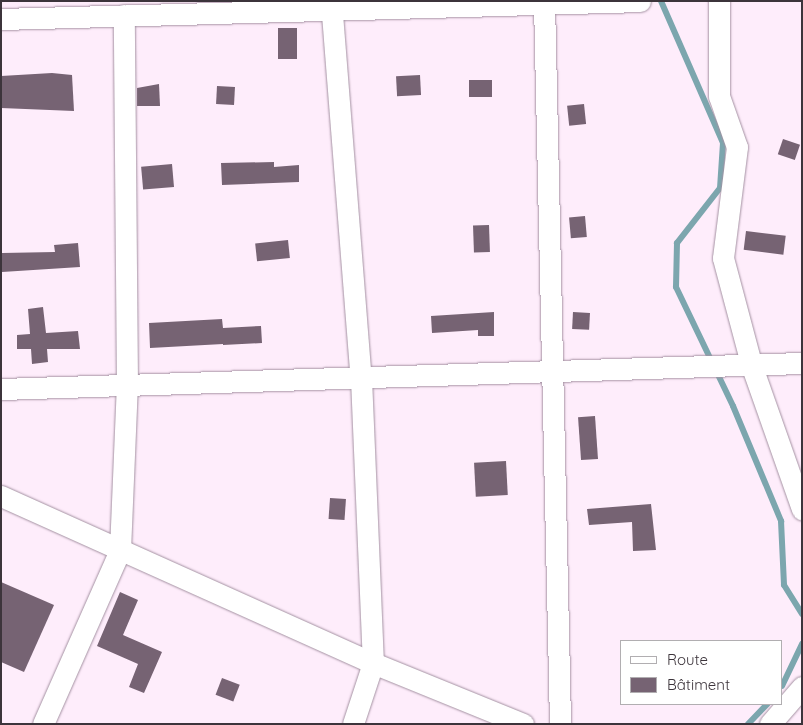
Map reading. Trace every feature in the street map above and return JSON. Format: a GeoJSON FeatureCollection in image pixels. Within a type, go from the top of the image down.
{"type":"FeatureCollection","features":[{"type":"Feature","properties":{"kind":"street"},"geometry":{"type":"LineString","coordinates":[[1,18],[124,15],[332,5],[640,1]]}},
{"type":"Feature","properties":{"kind":"street"},"geometry":{"type":"LineString","coordinates":[[719,1],[719,96],[737,147],[723,258],[752,367],[802,508]]}},
{"type":"Feature","properties":{"kind":"street"},"geometry":{"type":"LineString","coordinates":[[544,3],[555,373],[560,724]]}},
{"type":"Feature","properties":{"kind":"street"},"geometry":{"type":"LineString","coordinates":[[332,5],[361,378],[373,663],[353,724]]}},
{"type":"Feature","properties":{"kind":"street"},"geometry":{"type":"LineString","coordinates":[[43,724],[120,550],[127,385],[124,15]]}},
{"type":"Feature","properties":{"kind":"street"},"geometry":{"type":"LineString","coordinates":[[1,389],[752,367],[802,363]]}},
{"type":"Feature","properties":{"kind":"street"},"geometry":{"type":"LineString","coordinates":[[1,496],[373,663],[522,724]]}},
{"type":"Feature","properties":{"kind":"street"},"geometry":{"type":"LineString","coordinates":[[770,724],[802,687]]}},
{"type":"Feature","properties":{"kind":"building"},"geometry":{"type":"Polygon","coordinates":[[[278,28],[297,28],[297,59],[278,59],[278,28]]]}},
{"type":"Feature","properties":{"kind":"building"},"geometry":{"type":"Polygon","coordinates":[[[52,73],[72,75],[74,111],[1,108],[1,76],[52,73]]]}},
{"type":"Feature","properties":{"kind":"building"},"geometry":{"type":"Polygon","coordinates":[[[420,75],[421,95],[397,96],[396,76],[420,75]]]}},
{"type":"Feature","properties":{"kind":"building"},"geometry":{"type":"Polygon","coordinates":[[[469,80],[492,80],[492,97],[469,97],[469,80]]]}},
{"type":"Feature","properties":{"kind":"building"},"geometry":{"type":"Polygon","coordinates":[[[159,84],[160,106],[137,106],[137,88],[159,84]]]}},
{"type":"Feature","properties":{"kind":"building"},"geometry":{"type":"Polygon","coordinates":[[[217,86],[235,87],[234,105],[216,104],[217,86]]]}},
{"type":"Feature","properties":{"kind":"building"},"geometry":{"type":"Polygon","coordinates":[[[584,104],[586,124],[569,126],[567,106],[584,104]]]}},
{"type":"Feature","properties":{"kind":"building"},"geometry":{"type":"Polygon","coordinates":[[[783,139],[800,145],[795,160],[778,154],[783,139]]]}},
{"type":"Feature","properties":{"kind":"building"},"geometry":{"type":"Polygon","coordinates":[[[274,162],[274,167],[299,165],[299,182],[222,185],[221,163],[274,162]]]}},
{"type":"Feature","properties":{"kind":"building"},"geometry":{"type":"Polygon","coordinates":[[[172,164],[174,187],[143,190],[141,167],[172,164]]]}},
{"type":"Feature","properties":{"kind":"building"},"geometry":{"type":"Polygon","coordinates":[[[585,216],[587,237],[571,238],[569,217],[585,216]]]}},
{"type":"Feature","properties":{"kind":"building"},"geometry":{"type":"Polygon","coordinates":[[[489,225],[490,252],[474,253],[473,226],[489,225]]]}},
{"type":"Feature","properties":{"kind":"building"},"geometry":{"type":"Polygon","coordinates":[[[746,231],[786,236],[783,255],[744,250],[746,231]]]}},
{"type":"Feature","properties":{"kind":"building"},"geometry":{"type":"Polygon","coordinates":[[[288,240],[290,258],[257,261],[255,243],[288,240]]]}},
{"type":"Feature","properties":{"kind":"building"},"geometry":{"type":"Polygon","coordinates":[[[78,243],[80,267],[2,272],[2,253],[55,252],[54,245],[78,243]]]}},
{"type":"Feature","properties":{"kind":"building"},"geometry":{"type":"Polygon","coordinates":[[[43,307],[46,333],[78,331],[80,349],[47,349],[48,362],[32,364],[31,349],[17,349],[17,335],[30,334],[28,309],[43,307]]]}},
{"type":"Feature","properties":{"kind":"building"},"geometry":{"type":"Polygon","coordinates":[[[494,312],[494,336],[478,336],[478,330],[432,333],[431,316],[494,312]]]}},
{"type":"Feature","properties":{"kind":"building"},"geometry":{"type":"Polygon","coordinates":[[[573,312],[590,313],[589,330],[572,329],[573,312]]]}},
{"type":"Feature","properties":{"kind":"building"},"geometry":{"type":"Polygon","coordinates":[[[222,319],[223,328],[261,326],[262,343],[150,348],[149,323],[222,319]]]}},
{"type":"Feature","properties":{"kind":"building"},"geometry":{"type":"Polygon","coordinates":[[[595,416],[598,459],[581,460],[578,417],[595,416]]]}},
{"type":"Feature","properties":{"kind":"building"},"geometry":{"type":"Polygon","coordinates":[[[506,461],[508,495],[476,497],[474,463],[506,461]]]}},
{"type":"Feature","properties":{"kind":"building"},"geometry":{"type":"Polygon","coordinates":[[[330,498],[346,499],[344,520],[329,519],[330,498]]]}},
{"type":"Feature","properties":{"kind":"building"},"geometry":{"type":"Polygon","coordinates":[[[651,504],[656,550],[633,551],[632,522],[589,525],[587,509],[651,504]]]}},
{"type":"Feature","properties":{"kind":"building"},"geometry":{"type":"Polygon","coordinates":[[[1,582],[54,605],[24,672],[1,662],[1,582]]]}},
{"type":"Feature","properties":{"kind":"building"},"geometry":{"type":"Polygon","coordinates":[[[120,592],[138,600],[123,635],[162,652],[144,693],[129,687],[138,664],[97,646],[120,592]]]}},
{"type":"Feature","properties":{"kind":"building"},"geometry":{"type":"Polygon","coordinates":[[[222,678],[240,685],[233,702],[216,695],[222,678]]]}},
{"type":"Feature","properties":{"kind":"waterway"},"geometry":{"type":"LineString","coordinates":[[661,1],[723,143],[720,188],[677,243],[676,287],[733,406],[781,521],[784,585],[802,614]]}},
{"type":"Feature","properties":{"kind":"waterway"},"geometry":{"type":"LineString","coordinates":[[783,684],[802,644]]}},
{"type":"Feature","properties":{"kind":"waterway"},"geometry":{"type":"LineString","coordinates":[[748,724],[766,705]]}}]}
